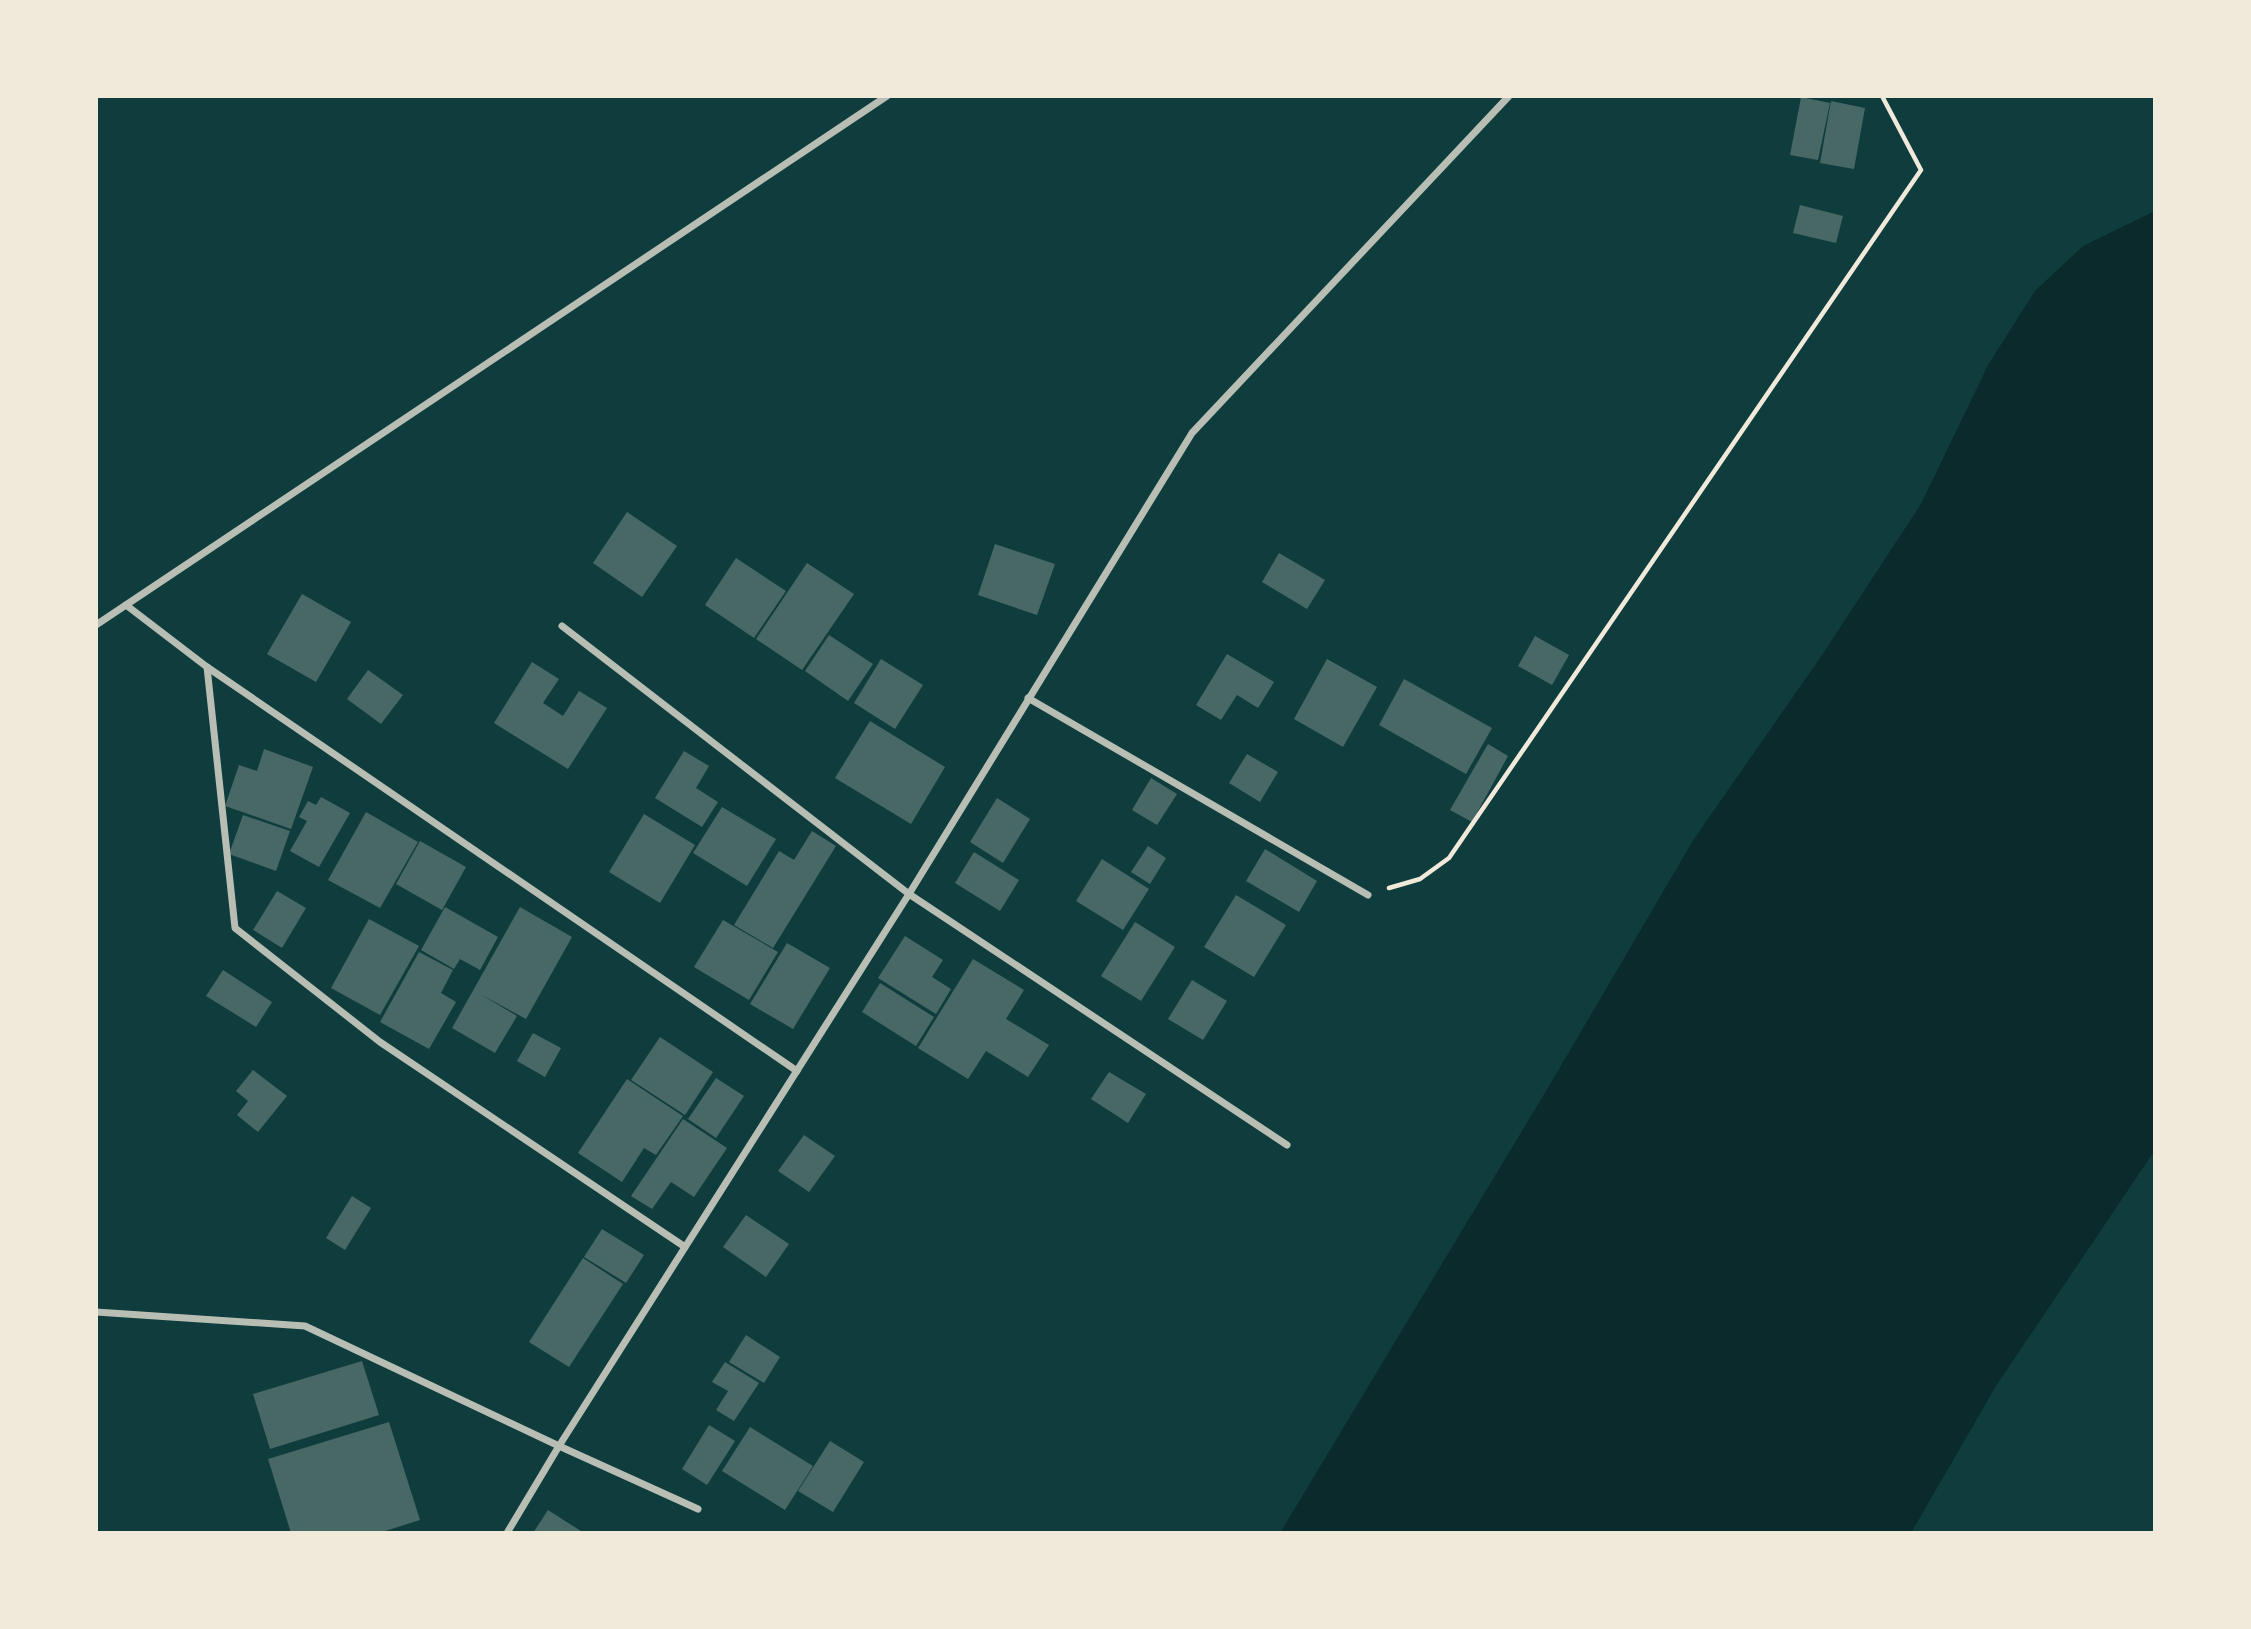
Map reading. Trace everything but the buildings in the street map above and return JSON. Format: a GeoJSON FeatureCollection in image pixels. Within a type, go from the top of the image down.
{"type":"FeatureCollection","features":[{"type":"Feature","properties":{"kind":"street"},"geometry":{"type":"LineString","coordinates":[[96,625],[887,96]]}},
{"type":"Feature","properties":{"kind":"street"},"geometry":{"type":"LineString","coordinates":[[507,1533],[909,894],[1192,433],[1509,96]]}},
{"type":"Feature","properties":{"kind":"street"},"geometry":{"type":"LineString","coordinates":[[126,606],[208,667],[797,1071]]}},
{"type":"Feature","properties":{"kind":"street"},"geometry":{"type":"LineString","coordinates":[[562,626],[909,894],[1287,1145]]}},
{"type":"Feature","properties":{"kind":"street"},"geometry":{"type":"LineString","coordinates":[[208,667],[235,928],[380,1042],[685,1247]]}},
{"type":"Feature","properties":{"kind":"street"},"geometry":{"type":"LineString","coordinates":[[1028,698],[1368,895]]}},
{"type":"Feature","properties":{"kind":"street"},"geometry":{"type":"LineString","coordinates":[[96,1312],[305,1326],[559,1447],[698,1509]]}},
{"type":"Feature","properties":{"kind":"path"},"geometry":{"type":"LineString","coordinates":[[1368,895],[1420,879],[1449,858],[1921,170],[1882,96]]}},
{"type":"Feature","properties":{"kind":"water"},"geometry":{"type":"Polygon","coordinates":[[[2155,211],[2155,1150],[1996,1386],[1911,1533],[1280,1533],[1694,839],[1822,655],[1921,504],[1988,365],[2035,291],[2083,246],[2155,211]]]}}]}
